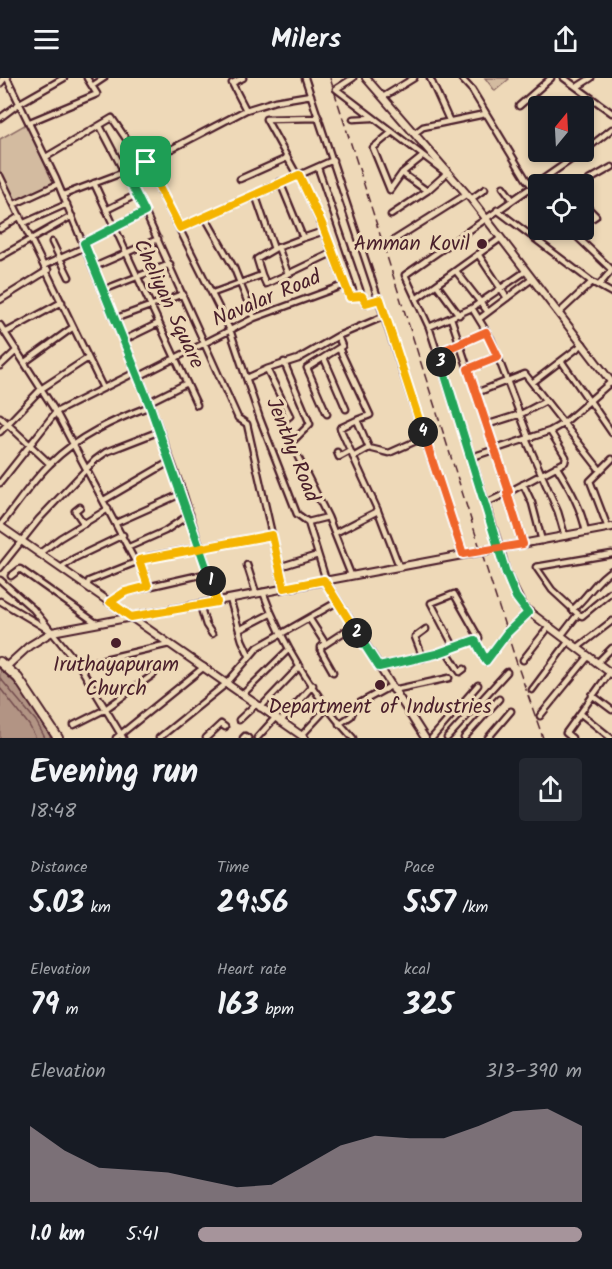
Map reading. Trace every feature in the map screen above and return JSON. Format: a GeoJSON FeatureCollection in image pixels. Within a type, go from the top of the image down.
{"type":"FeatureCollection","features":[{"type":"Feature","properties":{"kind":"highway"},"geometry":{"type":"LineString","coordinates":[[3,664],[37,703],[58,738]]}},
{"type":"Feature","properties":{"kind":"main road"},"geometry":{"type":"LineString","coordinates":[[0,83],[5,78]]}},
{"type":"Feature","properties":{"kind":"main road"},"geometry":{"type":"LineString","coordinates":[[366,78],[469,196],[612,383]]}},
{"type":"Feature","properties":{"kind":"main road"},"geometry":{"type":"LineString","coordinates":[[0,526],[304,737]]}},
{"type":"Feature","properties":{"kind":"main road"},"geometry":{"type":"LineString","coordinates":[[3,664],[50,630],[131,618],[610,527]]}},
{"type":"Feature","properties":{"kind":"main road"},"geometry":{"type":"LineString","coordinates":[[500,548],[516,597],[528,613],[611,673]]}},
{"type":"Feature","properties":{"kind":"main road"},"geometry":{"type":"LineString","coordinates":[[325,580],[425,738]]}},
{"type":"Feature","properties":{"kind":"street"},"geometry":{"type":"LineString","coordinates":[[5,78],[46,156],[150,404],[183,493],[217,602]]}},
{"type":"Feature","properties":{"kind":"street"},"geometry":{"type":"LineString","coordinates":[[0,118],[20,103],[64,78]]}},
{"type":"Feature","properties":{"kind":"street"},"geometry":{"type":"LineString","coordinates":[[30,122],[97,94],[87,78]]}},
{"type":"Feature","properties":{"kind":"street"},"geometry":{"type":"LineString","coordinates":[[92,86],[104,78]]}},
{"type":"Feature","properties":{"kind":"street"},"geometry":{"type":"LineString","coordinates":[[243,78],[232,83],[246,110]]}},
{"type":"Feature","properties":{"kind":"street"},"geometry":{"type":"LineString","coordinates":[[305,78],[463,554]]}},
{"type":"Feature","properties":{"kind":"street"},"geometry":{"type":"LineString","coordinates":[[353,78],[336,89],[422,157],[449,174],[391,215]]}},
{"type":"Feature","properties":{"kind":"street"},"geometry":{"type":"LineString","coordinates":[[383,96],[414,78]]}},
{"type":"Feature","properties":{"kind":"street"},"geometry":{"type":"LineString","coordinates":[[430,78],[448,120]]}},
{"type":"Feature","properties":{"kind":"street"},"geometry":{"type":"LineString","coordinates":[[461,78],[472,90],[528,180]]}},
{"type":"Feature","properties":{"kind":"street"},"geometry":{"type":"LineString","coordinates":[[519,106],[551,78]]}},
{"type":"Feature","properties":{"kind":"street"},"geometry":{"type":"LineString","coordinates":[[564,78],[612,113]]}},
{"type":"Feature","properties":{"kind":"street"},"geometry":{"type":"LineString","coordinates":[[577,87],[591,78]]}},
{"type":"Feature","properties":{"kind":"street"},"geometry":{"type":"LineString","coordinates":[[63,195],[125,172],[246,110],[275,100],[310,95]]}},
{"type":"Feature","properties":{"kind":"street"},"geometry":{"type":"LineString","coordinates":[[415,133],[423,127],[448,120],[485,114]]}},
{"type":"Feature","properties":{"kind":"street","name":"Jenthy Road"},"geometry":{"type":"LineString","coordinates":[[100,126],[112,117],[144,163],[213,293],[230,330],[260,418],[297,514],[308,522],[325,580]]}},
{"type":"Feature","properties":{"kind":"street"},"geometry":{"type":"LineString","coordinates":[[319,118],[266,119],[298,175],[324,231],[350,297],[362,296]]}},
{"type":"Feature","properties":{"kind":"street"},"geometry":{"type":"LineString","coordinates":[[353,119],[372,118]]}},
{"type":"Feature","properties":{"kind":"street"},"geometry":{"type":"LineString","coordinates":[[46,156],[100,126],[170,264],[238,418],[247,424],[284,588]]}},
{"type":"Feature","properties":{"kind":"street"},"geometry":{"type":"LineString","coordinates":[[594,143],[612,129]]}},
{"type":"Feature","properties":{"kind":"street"},"geometry":{"type":"LineString","coordinates":[[391,133],[373,148],[390,190],[402,173],[422,157]]}},
{"type":"Feature","properties":{"kind":"street"},"geometry":{"type":"LineString","coordinates":[[240,179],[287,158]]}},
{"type":"Feature","properties":{"kind":"street"},"geometry":{"type":"LineString","coordinates":[[180,228],[333,160]]}},
{"type":"Feature","properties":{"kind":"street"},"geometry":{"type":"LineString","coordinates":[[549,174],[567,162]]}},
{"type":"Feature","properties":{"kind":"street"},"geometry":{"type":"LineString","coordinates":[[594,177],[612,167]]}},
{"type":"Feature","properties":{"kind":"street"},"geometry":{"type":"LineString","coordinates":[[318,168],[362,296],[366,303],[380,299]]}},
{"type":"Feature","properties":{"kind":"street"},"geometry":{"type":"LineString","coordinates":[[402,173],[427,191]]}},
{"type":"Feature","properties":{"kind":"street"},"geometry":{"type":"LineString","coordinates":[[0,176],[102,386]]}},
{"type":"Feature","properties":{"kind":"street"},"geometry":{"type":"LineString","coordinates":[[280,182],[303,238]]}},
{"type":"Feature","properties":{"kind":"street","name":"Cheliyan Square"},"geometry":{"type":"LineString","coordinates":[[94,183],[196,405]]}},
{"type":"Feature","properties":{"kind":"street"},"geometry":{"type":"LineString","coordinates":[[15,204],[58,184]]}},
{"type":"Feature","properties":{"kind":"street"},"geometry":{"type":"LineString","coordinates":[[503,187],[512,200]]}},
{"type":"Feature","properties":{"kind":"street"},"geometry":{"type":"LineString","coordinates":[[0,194],[7,189]]}},
{"type":"Feature","properties":{"kind":"street"},"geometry":{"type":"LineString","coordinates":[[394,240],[485,189]]}},
{"type":"Feature","properties":{"kind":"street"},"geometry":{"type":"LineString","coordinates":[[500,548],[429,327],[405,275],[528,189]]}},
{"type":"Feature","properties":{"kind":"street"},"geometry":{"type":"LineString","coordinates":[[255,194],[288,274]]}},
{"type":"Feature","properties":{"kind":"street"},"geometry":{"type":"LineString","coordinates":[[106,210],[136,195]]}},
{"type":"Feature","properties":{"kind":"street"},"geometry":{"type":"LineString","coordinates":[[24,223],[67,204]]}},
{"type":"Feature","properties":{"kind":"street"},"geometry":{"type":"LineString","coordinates":[[497,210],[592,282],[612,293]]}},
{"type":"Feature","properties":{"kind":"street"},"geometry":{"type":"LineString","coordinates":[[0,290],[2,298],[60,259],[145,212]]}},
{"type":"Feature","properties":{"kind":"street"},"geometry":{"type":"LineString","coordinates":[[0,229],[20,216]]}},
{"type":"Feature","properties":{"kind":"street"},"geometry":{"type":"LineString","coordinates":[[0,257],[72,216]]}},
{"type":"Feature","properties":{"kind":"street"},"geometry":{"type":"LineString","coordinates":[[205,217],[240,283],[254,318]]}},
{"type":"Feature","properties":{"kind":"street"},"geometry":{"type":"LineString","coordinates":[[324,231],[276,248],[257,259],[262,275],[266,284],[332,253]]}},
{"type":"Feature","properties":{"kind":"street"},"geometry":{"type":"LineString","coordinates":[[417,299],[501,238]]}},
{"type":"Feature","properties":{"kind":"street"},"geometry":{"type":"LineString","coordinates":[[94,267],[158,239]]}},
{"type":"Feature","properties":{"kind":"street"},"geometry":{"type":"LineString","coordinates":[[580,240],[612,270],[599,285]]}},
{"type":"Feature","properties":{"kind":"street"},"geometry":{"type":"LineString","coordinates":[[52,242],[69,277]]}},
{"type":"Feature","properties":{"kind":"street"},"geometry":{"type":"LineString","coordinates":[[478,254],[507,298]]}},
{"type":"Feature","properties":{"kind":"street"},"geometry":{"type":"LineString","coordinates":[[103,290],[170,264]]}},
{"type":"Feature","properties":{"kind":"street"},"geometry":{"type":"LineString","coordinates":[[456,271],[488,312]]}},
{"type":"Feature","properties":{"kind":"street"},"geometry":{"type":"LineString","coordinates":[[429,327],[472,308],[526,271]]}},
{"type":"Feature","properties":{"kind":"street"},"geometry":{"type":"LineString","coordinates":[[213,293],[262,275]]}},
{"type":"Feature","properties":{"kind":"street"},"geometry":{"type":"LineString","coordinates":[[479,319],[532,279]]}},
{"type":"Feature","properties":{"kind":"street"},"geometry":{"type":"LineString","coordinates":[[559,313],[592,282]]}},
{"type":"Feature","properties":{"kind":"street","name":"Navalar Road"},"geometry":{"type":"LineString","coordinates":[[0,483],[28,444],[56,412],[102,386],[176,358],[254,318],[344,285]]}},
{"type":"Feature","properties":{"kind":"street"},"geometry":{"type":"LineString","coordinates":[[437,285],[459,315]]}},
{"type":"Feature","properties":{"kind":"street"},"geometry":{"type":"LineString","coordinates":[[114,319],[183,294]]}},
{"type":"Feature","properties":{"kind":"street"},"geometry":{"type":"LineString","coordinates":[[5,333],[62,302]]}},
{"type":"Feature","properties":{"kind":"street"},"geometry":{"type":"LineString","coordinates":[[472,308],[498,357],[565,536]]}},
{"type":"Feature","properties":{"kind":"street"},"geometry":{"type":"LineString","coordinates":[[247,378],[298,358],[339,336],[385,316]]}},
{"type":"Feature","properties":{"kind":"street"},"geometry":{"type":"LineString","coordinates":[[451,318],[523,544]]}},
{"type":"Feature","properties":{"kind":"street"},"geometry":{"type":"LineString","coordinates":[[123,340],[159,323]]}},
{"type":"Feature","properties":{"kind":"street"},"geometry":{"type":"LineString","coordinates":[[0,325],[56,412],[137,561],[148,586]]}},
{"type":"Feature","properties":{"kind":"street"},"geometry":{"type":"LineString","coordinates":[[25,362],[72,328]]}},
{"type":"Feature","properties":{"kind":"street"},"geometry":{"type":"LineString","coordinates":[[438,353],[486,332]]}},
{"type":"Feature","properties":{"kind":"street"},"geometry":{"type":"LineString","coordinates":[[327,414],[307,368],[339,348],[342,344],[339,336]]}},
{"type":"Feature","properties":{"kind":"street"},"geometry":{"type":"LineString","coordinates":[[532,382],[562,362],[583,344]]}},
{"type":"Feature","properties":{"kind":"street"},"geometry":{"type":"LineString","coordinates":[[339,348],[370,415],[340,428],[378,511],[399,566]]}},
{"type":"Feature","properties":{"kind":"street"},"geometry":{"type":"LineString","coordinates":[[0,366],[17,350]]}},
{"type":"Feature","properties":{"kind":"street"},"geometry":{"type":"LineString","coordinates":[[468,369],[498,357]]}},
{"type":"Feature","properties":{"kind":"street"},"geometry":{"type":"LineString","coordinates":[[0,432],[41,389],[88,358]]}},
{"type":"Feature","properties":{"kind":"street"},"geometry":{"type":"LineString","coordinates":[[324,358],[346,409]]}},
{"type":"Feature","properties":{"kind":"street"},"geometry":{"type":"LineString","coordinates":[[562,362],[612,433]]}},
{"type":"Feature","properties":{"kind":"street"},"geometry":{"type":"LineString","coordinates":[[284,363],[310,424],[290,444]]}},
{"type":"Feature","properties":{"kind":"street"},"geometry":{"type":"LineString","coordinates":[[267,369],[290,416],[281,423],[328,517],[351,575]]}},
{"type":"Feature","properties":{"kind":"street"},"geometry":{"type":"LineString","coordinates":[[476,393],[525,374],[600,470]]}},
{"type":"Feature","properties":{"kind":"street"},"geometry":{"type":"LineString","coordinates":[[0,526],[50,464],[74,445],[118,418],[150,404],[187,383]]}},
{"type":"Feature","properties":{"kind":"street"},"geometry":{"type":"LineString","coordinates":[[471,457],[550,431],[564,423],[612,383]]}},
{"type":"Feature","properties":{"kind":"street"},"geometry":{"type":"LineString","coordinates":[[486,425],[521,414],[546,402]]}},
{"type":"Feature","properties":{"kind":"street"},"geometry":{"type":"LineString","coordinates":[[0,417],[50,464]]}},
{"type":"Feature","properties":{"kind":"street"},"geometry":{"type":"LineString","coordinates":[[247,424],[260,418]]}},
{"type":"Feature","properties":{"kind":"street"},"geometry":{"type":"LineString","coordinates":[[357,420],[369,448]]}},
{"type":"Feature","properties":{"kind":"street"},"geometry":{"type":"LineString","coordinates":[[0,568],[87,468],[106,452],[160,431]]}},
{"type":"Feature","properties":{"kind":"street"},"geometry":{"type":"LineString","coordinates":[[486,503],[564,462],[566,457],[550,431]]}},
{"type":"Feature","properties":{"kind":"street"},"geometry":{"type":"LineString","coordinates":[[353,457],[369,448],[389,453],[425,437]]}},
{"type":"Feature","properties":{"kind":"street"},"geometry":{"type":"LineString","coordinates":[[337,452],[339,457],[350,451]]}},
{"type":"Feature","properties":{"kind":"street"},"geometry":{"type":"LineString","coordinates":[[610,527],[590,481],[612,459]]}},
{"type":"Feature","properties":{"kind":"street"},"geometry":{"type":"LineString","coordinates":[[104,500],[171,461]]}},
{"type":"Feature","properties":{"kind":"street"},"geometry":{"type":"LineString","coordinates":[[556,466],[579,508],[586,532]]}},
{"type":"Feature","properties":{"kind":"street"},"geometry":{"type":"LineString","coordinates":[[523,484],[532,503],[543,541]]}},
{"type":"Feature","properties":{"kind":"street"},"geometry":{"type":"LineString","coordinates":[[116,523],[183,493]]}},
{"type":"Feature","properties":{"kind":"street"},"geometry":{"type":"LineString","coordinates":[[81,507],[75,512],[84,524]]}},
{"type":"Feature","properties":{"kind":"street"},"geometry":{"type":"LineString","coordinates":[[40,553],[108,508]]}},
{"type":"Feature","properties":{"kind":"street"},"geometry":{"type":"LineString","coordinates":[[335,533],[378,511]]}},
{"type":"Feature","properties":{"kind":"street"},"geometry":{"type":"LineString","coordinates":[[129,547],[165,531],[190,514]]}},
{"type":"Feature","properties":{"kind":"street"},"geometry":{"type":"LineString","coordinates":[[308,522],[328,517]]}},
{"type":"Feature","properties":{"kind":"street"},"geometry":{"type":"LineString","coordinates":[[87,586],[89,581],[137,561],[272,535]]}},
{"type":"Feature","properties":{"kind":"street"},"geometry":{"type":"LineString","coordinates":[[61,568],[75,558],[123,536]]}},
{"type":"Feature","properties":{"kind":"street"},"geometry":{"type":"LineString","coordinates":[[612,554],[536,567],[552,590],[572,610],[582,616],[612,591]]}},
{"type":"Feature","properties":{"kind":"street"},"geometry":{"type":"LineString","coordinates":[[279,567],[318,555]]}},
{"type":"Feature","properties":{"kind":"street"},"geometry":{"type":"LineString","coordinates":[[248,565],[270,615],[289,649],[327,708],[353,738]]}},
{"type":"Feature","properties":{"kind":"street"},"geometry":{"type":"LineString","coordinates":[[11,576],[20,569],[97,624]]}},
{"type":"Feature","properties":{"kind":"street"},"geometry":{"type":"LineString","coordinates":[[572,610],[587,597],[604,575],[612,570]]}},
{"type":"Feature","properties":{"kind":"street"},"geometry":{"type":"LineString","coordinates":[[110,602],[125,592],[209,573]]}},
{"type":"Feature","properties":{"kind":"street"},"geometry":{"type":"LineString","coordinates":[[0,580],[33,609],[79,665],[120,737],[204,668]]}},
{"type":"Feature","properties":{"kind":"street"},"geometry":{"type":"LineString","coordinates":[[379,667],[423,658],[475,640],[479,638],[454,594],[431,603],[454,647]]}},
{"type":"Feature","properties":{"kind":"street"},"geometry":{"type":"LineString","coordinates":[[230,599],[249,655]]}},
{"type":"Feature","properties":{"kind":"street"},"geometry":{"type":"LineString","coordinates":[[0,601],[50,630]]}},
{"type":"Feature","properties":{"kind":"street"},"geometry":{"type":"LineString","coordinates":[[159,738],[227,683],[249,655],[337,602]]}},
{"type":"Feature","properties":{"kind":"street"},"geometry":{"type":"LineString","coordinates":[[200,605],[206,625],[212,634]]}},
{"type":"Feature","properties":{"kind":"street"},"geometry":{"type":"LineString","coordinates":[[475,640],[486,661],[507,633],[528,613]]}},
{"type":"Feature","properties":{"kind":"street"},"geometry":{"type":"LineString","coordinates":[[561,636],[578,614]]}},
{"type":"Feature","properties":{"kind":"street"},"geometry":{"type":"LineString","coordinates":[[239,630],[270,615]]}},
{"type":"Feature","properties":{"kind":"street"},"geometry":{"type":"LineString","coordinates":[[309,618],[325,643]]}},
{"type":"Feature","properties":{"kind":"street"},"geometry":{"type":"LineString","coordinates":[[577,648],[612,621]]}},
{"type":"Feature","properties":{"kind":"street"},"geometry":{"type":"LineString","coordinates":[[333,672],[321,651],[325,643],[353,627]]}},
{"type":"Feature","properties":{"kind":"street"},"geometry":{"type":"LineString","coordinates":[[523,660],[548,628]]}},
{"type":"Feature","properties":{"kind":"street"},"geometry":{"type":"LineString","coordinates":[[423,658],[415,637],[426,629]]}},
{"type":"Feature","properties":{"kind":"street"},"geometry":{"type":"LineString","coordinates":[[532,690],[568,642]]}},
{"type":"Feature","properties":{"kind":"street"},"geometry":{"type":"LineString","coordinates":[[79,665],[169,644]]}},
{"type":"Feature","properties":{"kind":"street"},"geometry":{"type":"LineString","coordinates":[[597,663],[612,648]]}},
{"type":"Feature","properties":{"kind":"street"},"geometry":{"type":"LineString","coordinates":[[242,695],[289,649]]}},
{"type":"Feature","properties":{"kind":"street"},"geometry":{"type":"LineString","coordinates":[[446,650],[460,672],[464,669]]}},
{"type":"Feature","properties":{"kind":"street"},"geometry":{"type":"LineString","coordinates":[[540,716],[588,657]]}},
{"type":"Feature","properties":{"kind":"street"},"geometry":{"type":"LineString","coordinates":[[239,720],[258,706],[300,666]]}},
{"type":"Feature","properties":{"kind":"street"},"geometry":{"type":"LineString","coordinates":[[447,738],[507,672]]}},
{"type":"Feature","properties":{"kind":"street"},"geometry":{"type":"LineString","coordinates":[[562,738],[581,714],[592,695],[611,673]]}},
{"type":"Feature","properties":{"kind":"street"},"geometry":{"type":"LineString","coordinates":[[74,725],[104,710],[154,674]]}},
{"type":"Feature","properties":{"kind":"street"},"geometry":{"type":"LineString","coordinates":[[339,724],[351,716],[356,705],[392,688],[449,678]]}},
{"type":"Feature","properties":{"kind":"street"},"geometry":{"type":"LineString","coordinates":[[257,738],[313,685]]}},
{"type":"Feature","properties":{"kind":"street"},"geometry":{"type":"LineString","coordinates":[[432,738],[478,685]]}},
{"type":"Feature","properties":{"kind":"street"},"geometry":{"type":"LineString","coordinates":[[592,695],[612,710]]}},
{"type":"Feature","properties":{"kind":"street"},"geometry":{"type":"LineString","coordinates":[[464,738],[499,699]]}},
{"type":"Feature","properties":{"kind":"street"},"geometry":{"type":"LineString","coordinates":[[304,737],[327,708]]}},
{"type":"Feature","properties":{"kind":"street"},"geometry":{"type":"LineString","coordinates":[[488,738],[512,711]]}},
{"type":"Feature","properties":{"kind":"street"},"geometry":{"type":"LineString","coordinates":[[581,714],[610,738]]}},
{"type":"Feature","properties":{"kind":"street"},"geometry":{"type":"LineString","coordinates":[[206,738],[221,724],[225,727]]}},
{"type":"Feature","properties":{"kind":"street"},"geometry":{"type":"LineString","coordinates":[[566,733],[572,738]]}},
{"type":"Feature","properties":{"kind":"street"},"geometry":{"type":"LineString","coordinates":[[243,738],[245,736],[248,738]]}},
{"type":"Feature","properties":{"kind":"shaded area"},"geometry":{"type":"Polygon","coordinates":[[[485,78],[508,78],[509,79],[495,91],[485,78]]]}},
{"type":"Feature","properties":{"kind":"shaded area"},"geometry":{"type":"Polygon","coordinates":[[[28,123],[56,183],[16,202],[0,174],[0,139],[28,123]]]}},
{"type":"Feature","properties":{"kind":"water"},"geometry":{"type":"Polygon","coordinates":[[[0,670],[23,692],[51,738],[0,738],[0,670]]]}},
{"type":"Feature","properties":{"kind":"railway"},"geometry":{"type":"LineString","coordinates":[[330,78],[518,667],[543,738]]}},
{"type":"Feature","properties":{"kind":"place","name":"Amman Kovil"},"geometry":{"type":"Point","coordinates":[482,244]}},
{"type":"Feature","properties":{"kind":"place","name":"Iruthayapuram Church"},"geometry":{"type":"Point","coordinates":[116,643]}},
{"type":"Feature","properties":{"kind":"place","name":"Department of Industries"},"geometry":{"type":"Point","coordinates":[380,685]}},
{"type":"Feature","properties":{"kind":"route"},"geometry":{"type":"LineString","coordinates":[[146,162],[125,172],[145,212],[84,243],[178,479],[201,547],[217,602],[131,617],[110,602],[125,592],[148,586],[139,560],[178,551],[201,547],[211,546],[272,535],[284,588],[324,580],[379,667],[402,664],[475,640],[483,661],[486,661],[507,633],[528,613],[516,597],[506,573],[500,548],[438,353],[486,332],[491,339],[498,357],[468,369],[509,492],[507,493],[523,544],[500,548],[480,550],[463,554],[380,299],[366,303],[362,296],[350,297],[322,224],[299,175],[180,228],[146,162]]}}]}
